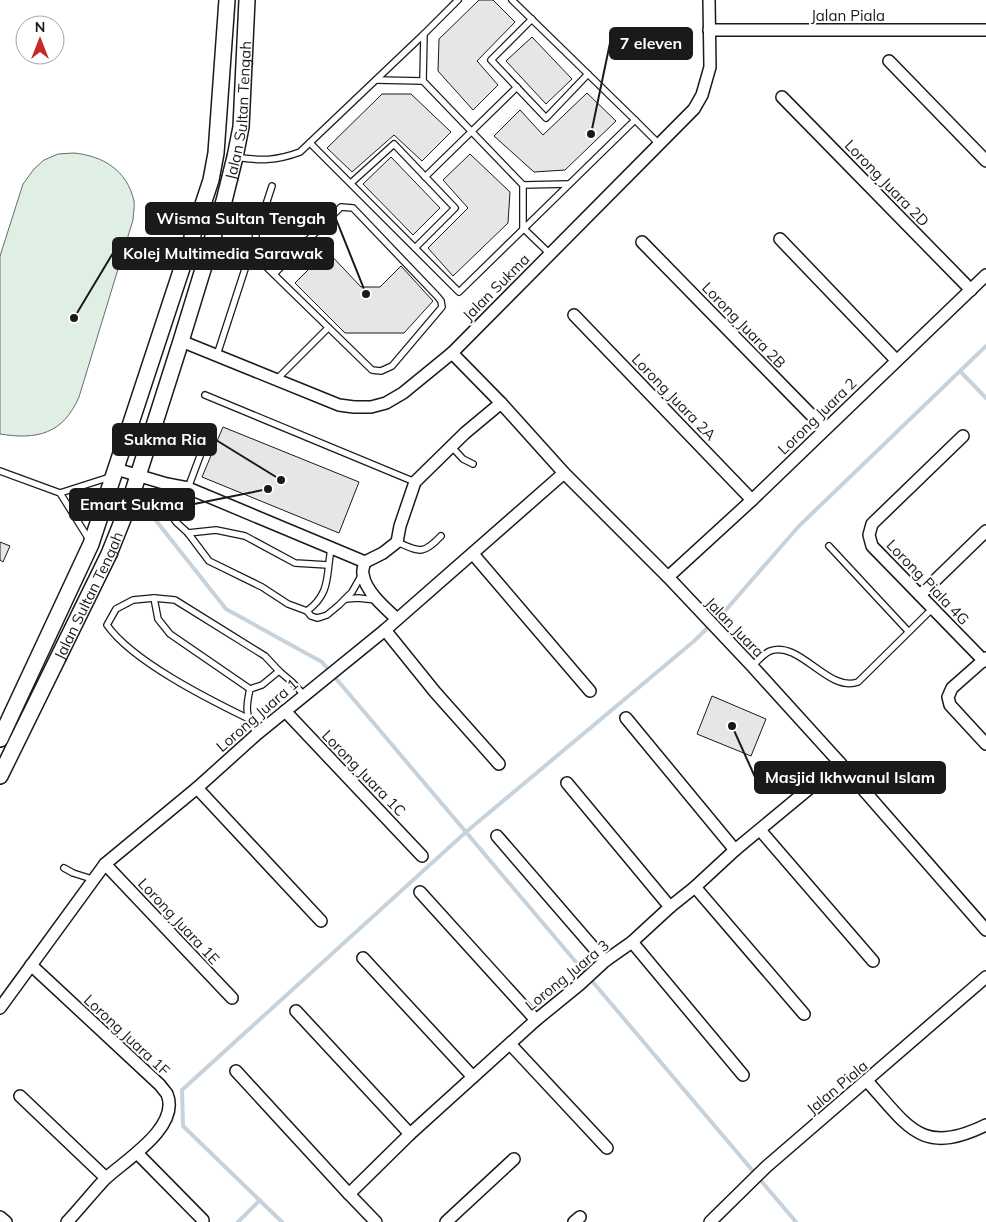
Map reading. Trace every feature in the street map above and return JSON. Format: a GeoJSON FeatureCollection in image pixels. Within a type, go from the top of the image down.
{"type":"FeatureCollection","features":[{"type":"Feature","properties":{"kind":"main road","name":"Jalan Sultan Tengah"},"geometry":{"type":"LineString","coordinates":[[0,739],[92,544],[211,180],[217,146],[227,0]]}},
{"type":"Feature","properties":{"kind":"main road","name":"Jalan Sultan Tengah"},"geometry":{"type":"LineString","coordinates":[[0,776],[109,554],[129,504],[181,341],[224,201],[241,127],[247,0]]}},
{"type":"Feature","properties":{"kind":"street","name":"Jalan Sukma"},"geometry":{"type":"LineString","coordinates":[[181,341],[339,405],[370,407],[386,403],[403,393],[452,353],[694,109],[702,95],[710,67],[709,0]]}},
{"type":"Feature","properties":{"kind":"street","name":"Jalan Piala"},"geometry":{"type":"LineString","coordinates":[[709,30],[986,30]]}},
{"type":"Feature","properties":{"kind":"street"},"geometry":{"type":"LineString","coordinates":[[889,61],[986,161]]}},
{"type":"Feature","properties":{"kind":"street","name":"Lorong Juara 2D"},"geometry":{"type":"LineString","coordinates":[[782,96],[971,290]]}},
{"type":"Feature","properties":{"kind":"street"},"geometry":{"type":"LineString","coordinates":[[780,239],[896,360]]}},
{"type":"Feature","properties":{"kind":"street","name":"Lorong Juara 2B"},"geometry":{"type":"LineString","coordinates":[[642,242],[825,429]]}},
{"type":"Feature","properties":{"kind":"street","name":"Lorong Juara 2"},"geometry":{"type":"LineString","coordinates":[[668,577],[752,500],[986,275]]}},
{"type":"Feature","properties":{"kind":"street","name":"Lorong Juara 2A"},"geometry":{"type":"LineString","coordinates":[[574,315],[752,500]]}},
{"type":"Feature","properties":{"kind":"street","name":"Jalan Juara"},"geometry":{"type":"LineString","coordinates":[[452,353],[501,403],[564,473],[668,577],[752,666],[840,763],[986,930]]}},
{"type":"Feature","properties":{"kind":"street"},"geometry":{"type":"LineString","coordinates":[[115,473],[138,475],[188,488],[365,562],[384,553],[397,542],[400,526],[415,482],[451,446],[501,403]]}},
{"type":"Feature","properties":{"kind":"street","name":"Lorong Piala 4G"},"geometry":{"type":"LineString","coordinates":[[963,436],[872,524],[868,535],[872,546],[985,660]]}},
{"type":"Feature","properties":{"kind":"street","name":"Lorong Juara 1"},"geometry":{"type":"LineString","coordinates":[[0,1008],[92,878],[105,864],[197,788],[327,675],[385,630],[564,473]]}},
{"type":"Feature","properties":{"kind":"street"},"geometry":{"type":"LineString","coordinates":[[920,595],[986,531]]}},
{"type":"Feature","properties":{"kind":"street"},"geometry":{"type":"LineString","coordinates":[[473,554],[590,691]]}},
{"type":"Feature","properties":{"kind":"street"},"geometry":{"type":"LineString","coordinates":[[365,562],[362,574],[376,600],[397,619]]}},
{"type":"Feature","properties":{"kind":"street"},"geometry":{"type":"LineString","coordinates":[[385,630],[435,692],[500,764]]}},
{"type":"Feature","properties":{"kind":"street"},"geometry":{"type":"LineString","coordinates":[[985,660],[952,688],[948,697],[950,705],[986,744]]}},
{"type":"Feature","properties":{"kind":"street","name":"Lorong Juara 1C"},"geometry":{"type":"LineString","coordinates":[[285,711],[422,856]]}},
{"type":"Feature","properties":{"kind":"street"},"geometry":{"type":"LineString","coordinates":[[626,718],[734,850]]}},
{"type":"Feature","properties":{"kind":"street","name":"Lorong Juara 3"},"geometry":{"type":"LineString","coordinates":[[349,1194],[410,1134],[536,1020],[596,971],[605,961],[632,942],[734,850],[840,763]]}},
{"type":"Feature","properties":{"kind":"street"},"geometry":{"type":"LineString","coordinates":[[567,783],[670,907]]}},
{"type":"Feature","properties":{"kind":"street"},"geometry":{"type":"LineString","coordinates":[[197,788],[321,922]]}},
{"type":"Feature","properties":{"kind":"street"},"geometry":{"type":"LineString","coordinates":[[760,830],[873,961]]}},
{"type":"Feature","properties":{"kind":"street"},"geometry":{"type":"LineString","coordinates":[[497,836],[605,961]]}},
{"type":"Feature","properties":{"kind":"street","name":"Lorong Juara 1E"},"geometry":{"type":"LineString","coordinates":[[105,864],[232,998]]}},
{"type":"Feature","properties":{"kind":"street"},"geometry":{"type":"LineString","coordinates":[[695,887],[804,1014]]}},
{"type":"Feature","properties":{"kind":"street"},"geometry":{"type":"LineString","coordinates":[[420,892],[536,1020]]}},
{"type":"Feature","properties":{"kind":"street"},"geometry":{"type":"LineString","coordinates":[[632,942],[743,1075]]}},
{"type":"Feature","properties":{"kind":"street"},"geometry":{"type":"LineString","coordinates":[[363,958],[473,1077]]}},
{"type":"Feature","properties":{"kind":"street","name":"Lorong Juara 1F"},"geometry":{"type":"LineString","coordinates":[[31,965],[167,1094],[168,1112],[164,1124],[138,1153],[106,1178],[67,1222]]}},
{"type":"Feature","properties":{"kind":"street","name":"Jalan Piala"},"geometry":{"type":"LineString","coordinates":[[710,1222],[745,1186],[986,977]]}},
{"type":"Feature","properties":{"kind":"street"},"geometry":{"type":"LineString","coordinates":[[296,1011],[410,1134]]}},
{"type":"Feature","properties":{"kind":"street"},"geometry":{"type":"LineString","coordinates":[[510,1044],[607,1148]]}},
{"type":"Feature","properties":{"kind":"street"},"geometry":{"type":"LineString","coordinates":[[236,1071],[376,1222]]}},
{"type":"Feature","properties":{"kind":"street"},"geometry":{"type":"LineString","coordinates":[[867,1082],[913,1131],[928,1137],[951,1138],[986,1125]]}},
{"type":"Feature","properties":{"kind":"street"},"geometry":{"type":"LineString","coordinates":[[20,1096],[106,1178]]}},
{"type":"Feature","properties":{"kind":"street"},"geometry":{"type":"LineString","coordinates":[[138,1153],[203,1220]]}},
{"type":"Feature","properties":{"kind":"street"},"geometry":{"type":"LineString","coordinates":[[446,1222],[514,1159]]}},
{"type":"Feature","properties":{"kind":"street"},"geometry":{"type":"LineString","coordinates":[[0,1216],[6,1222]]}},
{"type":"Feature","properties":{"kind":"lane"},"geometry":{"type":"LineString","coordinates":[[235,158],[268,160],[300,152],[458,0]]}},
{"type":"Feature","properties":{"kind":"lane"},"geometry":{"type":"LineString","coordinates":[[512,0],[660,145]]}},
{"type":"Feature","properties":{"kind":"lane"},"geometry":{"type":"LineString","coordinates":[[532,19],[491,60],[546,118],[588,74]]}},
{"type":"Feature","properties":{"kind":"lane"},"geometry":{"type":"LineString","coordinates":[[423,82],[424,34]]}},
{"type":"Feature","properties":{"kind":"lane"},"geometry":{"type":"LineString","coordinates":[[376,80],[423,82],[523,185],[523,228],[550,254]]}},
{"type":"Feature","properties":{"kind":"lane"},"geometry":{"type":"LineString","coordinates":[[425,177],[517,87]]}},
{"type":"Feature","properties":{"kind":"lane"},"geometry":{"type":"LineString","coordinates":[[310,143],[459,292],[635,120]]}},
{"type":"Feature","properties":{"kind":"lane"},"geometry":{"type":"LineString","coordinates":[[351,183],[394,144],[455,208],[415,248]]}},
{"type":"Feature","properties":{"kind":"lane"},"geometry":{"type":"LineString","coordinates":[[523,185],[569,184]]}},
{"type":"Feature","properties":{"kind":"lane"},"geometry":{"type":"LineString","coordinates":[[217,355],[272,186]]}},
{"type":"Feature","properties":{"kind":"lane"},"geometry":{"type":"LineString","coordinates":[[251,252],[372,370],[381,371],[392,366],[442,307],[441,301],[353,208],[341,207],[274,274]]}},
{"type":"Feature","properties":{"kind":"lane"},"geometry":{"type":"LineString","coordinates":[[276,380],[328,328]]}},
{"type":"Feature","properties":{"kind":"lane"},"geometry":{"type":"LineString","coordinates":[[205,395],[415,482]]}},
{"type":"Feature","properties":{"kind":"lane"},"geometry":{"type":"LineString","coordinates":[[188,488],[206,440]]}},
{"type":"Feature","properties":{"kind":"lane"},"geometry":{"type":"LineString","coordinates":[[451,446],[463,459],[473,464]]}},
{"type":"Feature","properties":{"kind":"lane"},"geometry":{"type":"LineString","coordinates":[[0,471],[60,493],[92,544]]}},
{"type":"Feature","properties":{"kind":"lane"},"geometry":{"type":"LineString","coordinates":[[60,493],[115,473]]}},
{"type":"Feature","properties":{"kind":"lane"},"geometry":{"type":"LineString","coordinates":[[167,484],[165,500],[169,512],[209,561],[262,587],[288,604],[307,611],[311,616],[317,618],[326,615],[346,599],[362,574]]}},
{"type":"Feature","properties":{"kind":"lane"},"geometry":{"type":"LineString","coordinates":[[188,533],[216,530],[245,536],[295,563],[328,565]]}},
{"type":"Feature","properties":{"kind":"lane"},"geometry":{"type":"LineString","coordinates":[[397,542],[418,551],[430,548],[440,536]]}},
{"type":"Feature","properties":{"kind":"lane"},"geometry":{"type":"LineString","coordinates":[[829,546],[908,631]]}},
{"type":"Feature","properties":{"kind":"lane"},"geometry":{"type":"LineString","coordinates":[[307,611],[318,603],[324,591],[331,549]]}},
{"type":"Feature","properties":{"kind":"lane"},"geometry":{"type":"LineString","coordinates":[[154,598],[158,619],[170,634],[250,690]]}},
{"type":"Feature","properties":{"kind":"lane"},"geometry":{"type":"LineString","coordinates":[[247,718],[156,668],[112,633],[107,625],[116,609],[133,600],[154,598],[175,600],[265,656],[304,695]]}},
{"type":"Feature","properties":{"kind":"lane"},"geometry":{"type":"LineString","coordinates":[[346,599],[376,600]]}},
{"type":"Feature","properties":{"kind":"lane"},"geometry":{"type":"LineString","coordinates":[[752,666],[768,652],[785,650],[845,685],[852,684],[858,682],[933,608]]}},
{"type":"Feature","properties":{"kind":"lane"},"geometry":{"type":"LineString","coordinates":[[250,690],[262,685],[279,671]]}},
{"type":"Feature","properties":{"kind":"lane"},"geometry":{"type":"LineString","coordinates":[[250,690],[246,704],[247,718],[257,734]]}},
{"type":"Feature","properties":{"kind":"lane"},"geometry":{"type":"LineString","coordinates":[[64,868],[73,873],[92,878]]}},
{"type":"Feature","properties":{"kind":"green space"},"geometry":{"type":"Polygon","coordinates":[[[74,153],[95,157],[112,166],[120,173],[131,190],[134,201],[133,220],[79,397],[73,409],[57,427],[47,432],[26,436],[0,434],[0,256],[23,184],[34,169],[44,160],[58,154],[74,153]]]}},
{"type":"Feature","properties":{"kind":"building"},"geometry":{"type":"Polygon","coordinates":[[[479,0],[493,0],[515,22],[477,61],[498,85],[473,110],[438,71],[439,39],[479,0]]]}},
{"type":"Feature","properties":{"kind":"building"},"geometry":{"type":"Polygon","coordinates":[[[532,37],[572,79],[546,104],[506,61],[532,37]]]}},
{"type":"Feature","properties":{"kind":"building"},"geometry":{"type":"Polygon","coordinates":[[[587,93],[616,121],[565,170],[534,172],[494,136],[520,110],[543,135],[587,93]]]}},
{"type":"Feature","properties":{"kind":"building"},"geometry":{"type":"Polygon","coordinates":[[[382,94],[411,94],[451,132],[422,161],[394,135],[352,172],[327,148],[382,94]]]}},
{"type":"Feature","properties":{"kind":"building"},"geometry":{"type":"Polygon","coordinates":[[[470,154],[510,192],[508,223],[453,276],[428,248],[468,208],[443,180],[470,154]]]}},
{"type":"Feature","properties":{"kind":"building"},"geometry":{"type":"Polygon","coordinates":[[[391,157],[440,208],[413,235],[363,184],[391,157]]]}},
{"type":"Feature","properties":{"kind":"building"},"geometry":{"type":"Polygon","coordinates":[[[327,251],[361,287],[380,287],[401,266],[433,301],[404,333],[345,333],[295,283],[327,251]]]}},
{"type":"Feature","properties":{"kind":"building"},"geometry":{"type":"Polygon","coordinates":[[[223,427],[359,482],[339,533],[202,477],[223,427]]]}},
{"type":"Feature","properties":{"kind":"building"},"geometry":{"type":"Polygon","coordinates":[[[0,542],[10,546],[3,562],[0,560],[0,542]]]}},
{"type":"Feature","properties":{"kind":"building"},"geometry":{"type":"Polygon","coordinates":[[[712,696],[766,719],[751,756],[697,734],[712,696]]]}},
{"type":"Feature","properties":{"kind":"waterway"},"geometry":{"type":"LineString","coordinates":[[282,1222],[183,1126],[182,1090],[466,832],[693,642],[724,612],[799,526],[986,346]]}},
{"type":"Feature","properties":{"kind":"waterway"},"geometry":{"type":"LineString","coordinates":[[960,371],[986,398]]}},
{"type":"Feature","properties":{"kind":"waterway"},"geometry":{"type":"LineString","coordinates":[[146,508],[226,609],[322,662],[796,1222]]}},
{"type":"Feature","properties":{"kind":"waterway"},"geometry":{"type":"LineString","coordinates":[[238,1222],[260,1200]]}},
{"type":"Feature","properties":{"kind":"place","name":"7 eleven"},"geometry":{"type":"Point","coordinates":[591,134]}},
{"type":"Feature","properties":{"kind":"place","name":"Wisma Sultan Tengah"},"geometry":{"type":"Point","coordinates":[366,294]}},
{"type":"Feature","properties":{"kind":"place","name":"Kolej Multimedia Sarawak"},"geometry":{"type":"Point","coordinates":[74,318]}},
{"type":"Feature","properties":{"kind":"place","name":"Sukma Ria"},"geometry":{"type":"Point","coordinates":[281,480]}},
{"type":"Feature","properties":{"kind":"place","name":"Emart Sukma"},"geometry":{"type":"Point","coordinates":[268,489]}},
{"type":"Feature","properties":{"kind":"place","name":"Masjid Ikhwanul Islam"},"geometry":{"type":"Point","coordinates":[732,726]}}]}
